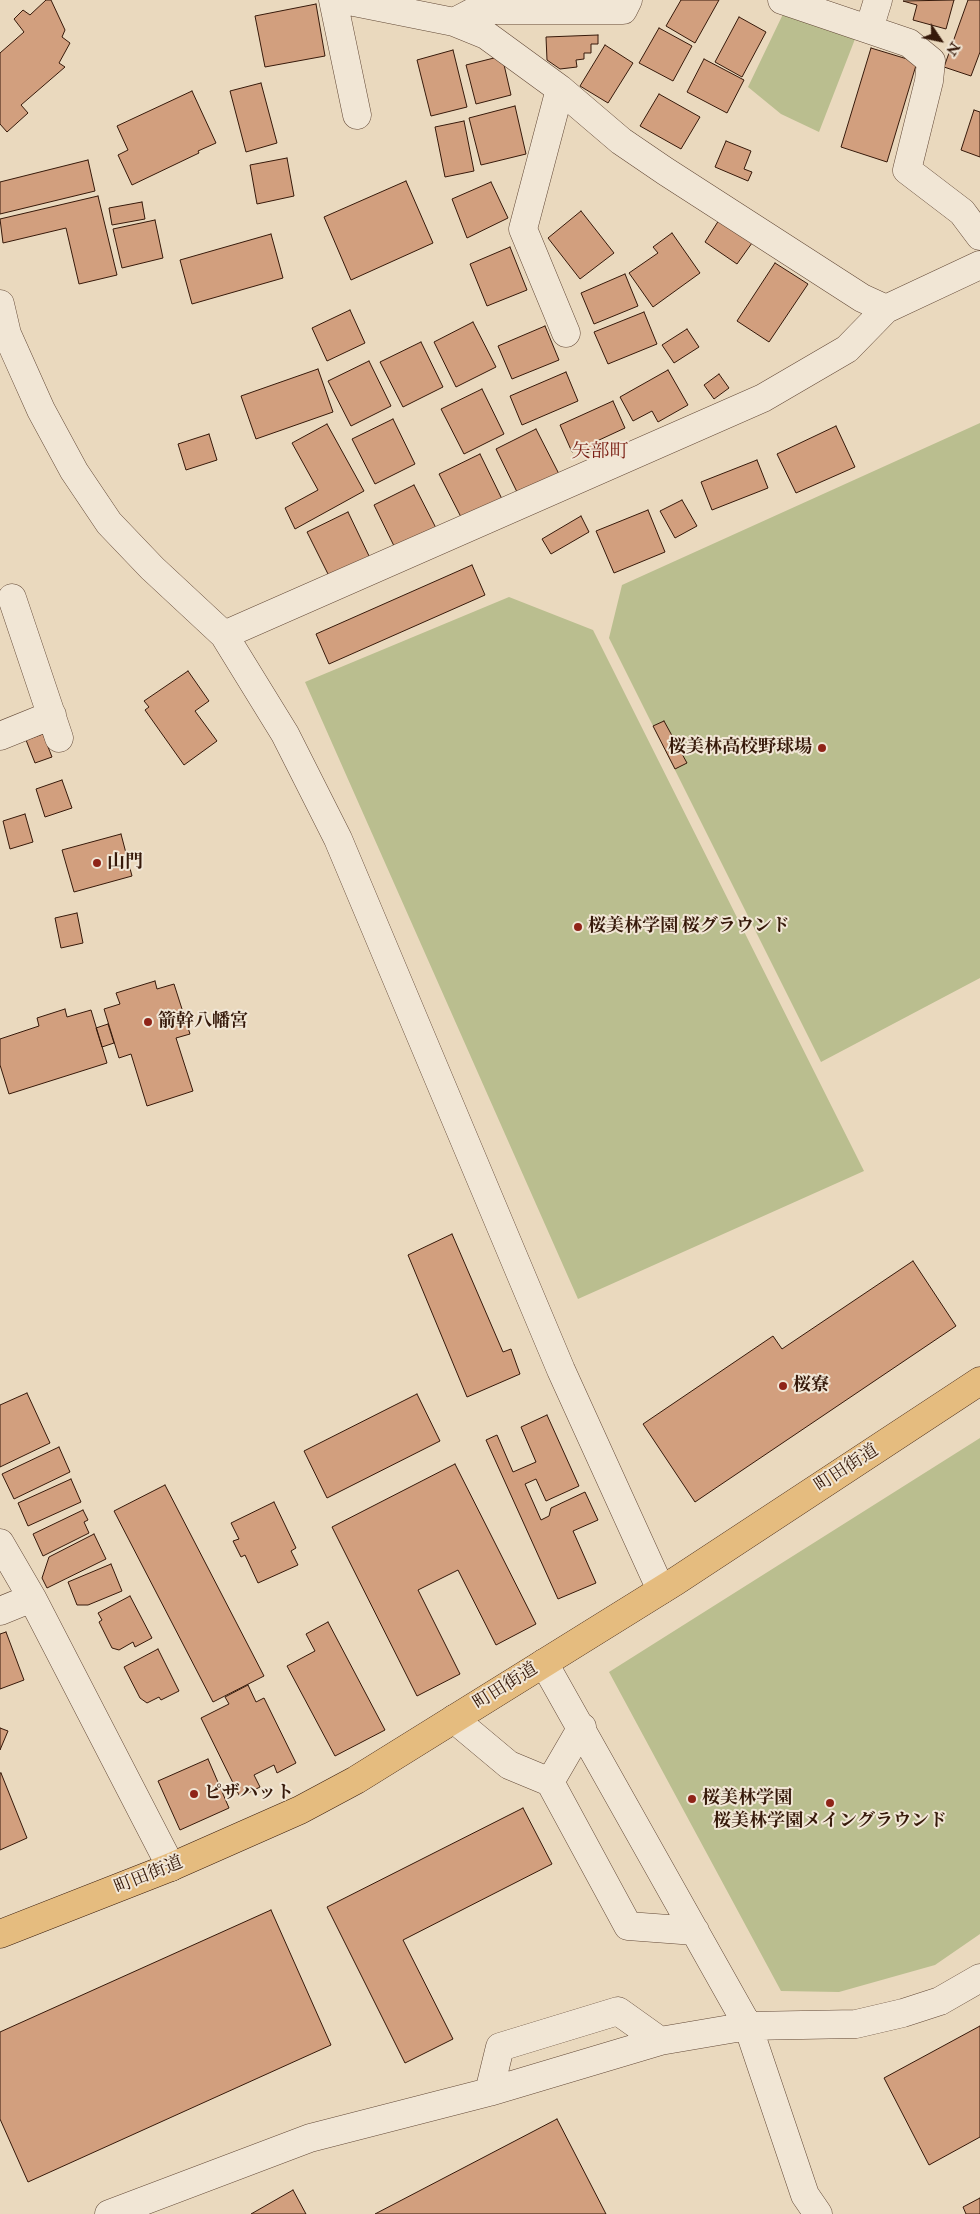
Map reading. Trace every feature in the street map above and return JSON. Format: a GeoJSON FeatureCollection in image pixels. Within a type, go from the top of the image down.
{"type":"FeatureCollection","features":[{"type":"Feature","properties":{"kind":"main road","name":"町田街道"},"geometry":{"type":"LineString","coordinates":[[0,1934],[171,1868],[300,1810],[356,1780],[662,1590],[980,1381]]}},
{"type":"Feature","properties":{"kind":"street"},"geometry":{"type":"LineString","coordinates":[[333,0],[357,115]]}},
{"type":"Feature","properties":{"kind":"street"},"geometry":{"type":"LineString","coordinates":[[344,0],[454,22],[486,35],[560,89],[621,141],[664,171],[862,298],[886,309]]}},
{"type":"Feature","properties":{"kind":"street"},"geometry":{"type":"LineString","coordinates":[[454,22],[477,10],[623,10],[628,0]]}},
{"type":"Feature","properties":{"kind":"street"},"geometry":{"type":"LineString","coordinates":[[782,0],[909,43],[931,61],[929,81],[907,170],[962,212],[980,236]]}},
{"type":"Feature","properties":{"kind":"street"},"geometry":{"type":"LineString","coordinates":[[869,29],[878,0]]}},
{"type":"Feature","properties":{"kind":"street"},"geometry":{"type":"LineString","coordinates":[[560,89],[523,229],[566,333]]}},
{"type":"Feature","properties":{"kind":"street"},"geometry":{"type":"LineString","coordinates":[[224,636],[763,398],[846,349],[886,309],[980,265]]}},
{"type":"Feature","properties":{"kind":"street"},"geometry":{"type":"LineString","coordinates":[[0,304],[7,334],[41,410],[74,471],[109,523],[152,568],[224,636],[285,734],[338,839],[561,1370],[662,1590]]}},
{"type":"Feature","properties":{"kind":"street"},"geometry":{"type":"LineString","coordinates":[[0,736],[56,726],[12,598]]}},
{"type":"Feature","properties":{"kind":"street"},"geometry":{"type":"LineString","coordinates":[[0,1543],[32,1598],[171,1868]]}},
{"type":"Feature","properties":{"kind":"street"},"geometry":{"type":"LineString","coordinates":[[0,1612],[32,1598]]}},
{"type":"Feature","properties":{"kind":"street"},"geometry":{"type":"LineString","coordinates":[[544,1663],[582,1727],[748,2026],[805,2195],[818,2214]]}},
{"type":"Feature","properties":{"kind":"street"},"geometry":{"type":"LineString","coordinates":[[454,1719],[509,1765],[550,1782],[628,1926],[695,1931]]}},
{"type":"Feature","properties":{"kind":"street"},"geometry":{"type":"LineString","coordinates":[[550,1782],[582,1727]]}},
{"type":"Feature","properties":{"kind":"street"},"geometry":{"type":"LineString","coordinates":[[109,2214],[310,2138],[489,2092],[660,2041],[748,2026],[856,2024],[903,2013],[940,2001],[980,1978]]}},
{"type":"Feature","properties":{"kind":"street"},"geometry":{"type":"LineString","coordinates":[[489,2092],[500,2047],[618,2010],[660,2041]]}},
{"type":"Feature","properties":{"kind":"green space"},"geometry":{"type":"Polygon","coordinates":[[[784,12],[855,39],[819,132],[781,114],[748,87],[784,12]]]}},
{"type":"Feature","properties":{"kind":"green space","name":"桜美林高校野球場"},"geometry":{"type":"Polygon","coordinates":[[[980,423],[980,978],[821,1062],[609,638],[622,585],[980,423]]]}},
{"type":"Feature","properties":{"kind":"green space","name":"桜美林学園 桜グラウンド"},"geometry":{"type":"Polygon","coordinates":[[[509,597],[593,630],[864,1171],[578,1299],[305,682],[509,597]]]}},
{"type":"Feature","properties":{"kind":"green space","name":"桜美林学園メイングラウンド"},"geometry":{"type":"Polygon","coordinates":[[[980,1438],[980,1934],[935,1965],[839,1992],[781,1991],[609,1672],[980,1438]]]}},
{"type":"Feature","properties":{"kind":"building"},"geometry":{"type":"Polygon","coordinates":[[[46,0],[51,0],[65,30],[62,37],[70,43],[59,63],[65,67],[21,105],[28,113],[7,132],[0,124],[0,53],[24,32],[14,19],[23,10],[30,15],[46,0]]]}},
{"type":"Feature","properties":{"kind":"building"},"geometry":{"type":"Polygon","coordinates":[[[681,0],[719,0],[695,43],[666,26],[681,0]]]}},
{"type":"Feature","properties":{"kind":"building"},"geometry":{"type":"Polygon","coordinates":[[[954,0],[946,29],[913,20],[917,5],[903,1],[954,0]]]}},
{"type":"Feature","properties":{"kind":"building"},"geometry":{"type":"Polygon","coordinates":[[[968,0],[980,0],[980,52],[971,76],[944,67],[968,0]]]}},
{"type":"Feature","properties":{"kind":"building"},"geometry":{"type":"Polygon","coordinates":[[[316,4],[325,56],[265,67],[255,16],[316,4]]]}},
{"type":"Feature","properties":{"kind":"building"},"geometry":{"type":"Polygon","coordinates":[[[739,17],[766,32],[742,77],[715,62],[739,17]]]}},
{"type":"Feature","properties":{"kind":"building"},"geometry":{"type":"Polygon","coordinates":[[[659,28],[692,46],[673,81],[639,63],[659,28]]]}},
{"type":"Feature","properties":{"kind":"building"},"geometry":{"type":"Polygon","coordinates":[[[598,35],[598,44],[591,44],[591,53],[584,53],[584,59],[576,60],[577,67],[560,69],[547,60],[546,37],[598,35]]]}},
{"type":"Feature","properties":{"kind":"building"},"geometry":{"type":"Polygon","coordinates":[[[605,45],[633,63],[608,103],[580,86],[605,45]]]}},
{"type":"Feature","properties":{"kind":"building"},"geometry":{"type":"Polygon","coordinates":[[[871,48],[917,62],[887,162],[841,147],[871,48]]]}},
{"type":"Feature","properties":{"kind":"building"},"geometry":{"type":"Polygon","coordinates":[[[453,50],[467,107],[431,116],[417,60],[453,50]]]}},
{"type":"Feature","properties":{"kind":"building"},"geometry":{"type":"Polygon","coordinates":[[[502,56],[511,95],[476,104],[466,65],[502,56]]]}},
{"type":"Feature","properties":{"kind":"building"},"geometry":{"type":"Polygon","coordinates":[[[704,59],[744,80],[727,113],[687,92],[704,59]]]}},
{"type":"Feature","properties":{"kind":"building"},"geometry":{"type":"Polygon","coordinates":[[[261,83],[277,143],[246,152],[230,91],[261,83]]]}},
{"type":"Feature","properties":{"kind":"building"},"geometry":{"type":"Polygon","coordinates":[[[192,91],[216,143],[132,185],[118,155],[128,150],[117,126],[192,91]]]}},
{"type":"Feature","properties":{"kind":"building"},"geometry":{"type":"Polygon","coordinates":[[[659,94],[700,117],[681,149],[640,126],[659,94]]]}},
{"type":"Feature","properties":{"kind":"building"},"geometry":{"type":"Polygon","coordinates":[[[515,106],[526,154],[481,165],[469,118],[515,106]]]}},
{"type":"Feature","properties":{"kind":"building"},"geometry":{"type":"Polygon","coordinates":[[[974,110],[980,112],[980,157],[961,150],[974,110]]]}},
{"type":"Feature","properties":{"kind":"building"},"geometry":{"type":"Polygon","coordinates":[[[464,121],[474,171],[445,177],[435,127],[464,121]]]}},
{"type":"Feature","properties":{"kind":"building"},"geometry":{"type":"Polygon","coordinates":[[[726,141],[751,151],[744,169],[752,172],[748,181],[715,167],[726,141]]]}},
{"type":"Feature","properties":{"kind":"building"},"geometry":{"type":"Polygon","coordinates":[[[287,158],[294,196],[257,204],[250,165],[287,158]]]}},
{"type":"Feature","properties":{"kind":"building"},"geometry":{"type":"Polygon","coordinates":[[[88,160],[95,191],[0,214],[0,182],[88,160]]]}},
{"type":"Feature","properties":{"kind":"building"},"geometry":{"type":"Polygon","coordinates":[[[406,181],[433,243],[351,280],[324,217],[406,181]]]}},
{"type":"Feature","properties":{"kind":"building"},"geometry":{"type":"Polygon","coordinates":[[[491,182],[508,218],[467,238],[452,199],[491,182]]]}},
{"type":"Feature","properties":{"kind":"building"},"geometry":{"type":"Polygon","coordinates":[[[98,196],[117,275],[79,284],[66,228],[3,243],[0,219],[98,196]]]}},
{"type":"Feature","properties":{"kind":"building"},"geometry":{"type":"Polygon","coordinates":[[[142,202],[145,219],[112,225],[109,208],[142,202]]]}},
{"type":"Feature","properties":{"kind":"building"},"geometry":{"type":"Polygon","coordinates":[[[581,211],[614,253],[580,279],[548,238],[581,211]]]}},
{"type":"Feature","properties":{"kind":"building"},"geometry":{"type":"Polygon","coordinates":[[[155,220],[163,258],[122,268],[113,229],[155,220]]]}},
{"type":"Feature","properties":{"kind":"building"},"geometry":{"type":"Polygon","coordinates":[[[719,220],[752,243],[737,264],[705,242],[719,220]]]}},
{"type":"Feature","properties":{"kind":"building"},"geometry":{"type":"Polygon","coordinates":[[[672,233],[700,273],[653,307],[629,273],[658,253],[653,247],[672,233]]]}},
{"type":"Feature","properties":{"kind":"building"},"geometry":{"type":"Polygon","coordinates":[[[271,234],[283,278],[192,304],[180,260],[271,234]]]}},
{"type":"Feature","properties":{"kind":"building"},"geometry":{"type":"Polygon","coordinates":[[[510,247],[527,290],[487,306],[470,264],[510,247]]]}},
{"type":"Feature","properties":{"kind":"building"},"geometry":{"type":"Polygon","coordinates":[[[775,263],[808,284],[769,342],[737,321],[775,263]]]}},
{"type":"Feature","properties":{"kind":"building"},"geometry":{"type":"Polygon","coordinates":[[[625,274],[638,306],[594,324],[581,293],[625,274]]]}},
{"type":"Feature","properties":{"kind":"building"},"geometry":{"type":"Polygon","coordinates":[[[350,310],[365,343],[327,361],[312,328],[350,310]]]}},
{"type":"Feature","properties":{"kind":"building"},"geometry":{"type":"Polygon","coordinates":[[[644,312],[657,344],[608,364],[594,332],[644,312]]]}},
{"type":"Feature","properties":{"kind":"building"},"geometry":{"type":"Polygon","coordinates":[[[473,322],[496,367],[456,387],[434,342],[473,322]]]}},
{"type":"Feature","properties":{"kind":"building"},"geometry":{"type":"Polygon","coordinates":[[[545,326],[559,360],[512,379],[498,346],[545,326]]]}},
{"type":"Feature","properties":{"kind":"building"},"geometry":{"type":"Polygon","coordinates":[[[687,329],[699,347],[674,363],[662,345],[687,329]]]}},
{"type":"Feature","properties":{"kind":"building"},"geometry":{"type":"Polygon","coordinates":[[[421,342],[443,387],[403,407],[380,362],[421,342]]]}},
{"type":"Feature","properties":{"kind":"building"},"geometry":{"type":"Polygon","coordinates":[[[369,361],[391,406],[351,426],[328,381],[369,361]]]}},
{"type":"Feature","properties":{"kind":"building"},"geometry":{"type":"Polygon","coordinates":[[[318,369],[333,412],[256,439],[241,396],[318,369]]]}},
{"type":"Feature","properties":{"kind":"building"},"geometry":{"type":"Polygon","coordinates":[[[668,370],[688,405],[658,422],[652,411],[633,421],[620,397],[668,370]]]}},
{"type":"Feature","properties":{"kind":"building"},"geometry":{"type":"Polygon","coordinates":[[[566,372],[578,401],[522,425],[510,396],[566,372]]]}},
{"type":"Feature","properties":{"kind":"building"},"geometry":{"type":"Polygon","coordinates":[[[719,374],[729,388],[714,399],[704,385],[719,374]]]}},
{"type":"Feature","properties":{"kind":"building"},"geometry":{"type":"Polygon","coordinates":[[[482,389],[504,434],[464,454],[441,409],[482,389]]]}},
{"type":"Feature","properties":{"kind":"building"},"geometry":{"type":"Polygon","coordinates":[[[613,401],[625,428],[597,441],[600,447],[584,454],[582,448],[572,452],[560,425],[613,401]]]}},
{"type":"Feature","properties":{"kind":"building"},"geometry":{"type":"Polygon","coordinates":[[[393,419],[415,464],[375,484],[352,439],[393,419]]]}},
{"type":"Feature","properties":{"kind":"building"},"geometry":{"type":"Polygon","coordinates":[[[327,424],[364,491],[295,529],[285,508],[318,490],[292,443],[327,424]]]}},
{"type":"Feature","properties":{"kind":"building"},"geometry":{"type":"Polygon","coordinates":[[[836,426],[855,467],[796,493],[777,454],[836,426]]]}},
{"type":"Feature","properties":{"kind":"building"},"geometry":{"type":"Polygon","coordinates":[[[536,429],[559,474],[518,494],[496,449],[536,429]]]}},
{"type":"Feature","properties":{"kind":"building"},"geometry":{"type":"Polygon","coordinates":[[[209,434],[217,460],[186,470],[178,444],[209,434]]]}},
{"type":"Feature","properties":{"kind":"building"},"geometry":{"type":"Polygon","coordinates":[[[480,454],[502,499],[462,519],[439,474],[480,454]]]}},
{"type":"Feature","properties":{"kind":"building"},"geometry":{"type":"Polygon","coordinates":[[[757,460],[768,488],[712,510],[701,482],[757,460]]]}},
{"type":"Feature","properties":{"kind":"building"},"geometry":{"type":"Polygon","coordinates":[[[414,485],[437,530],[396,550],[374,505],[414,485]]]}},
{"type":"Feature","properties":{"kind":"building"},"geometry":{"type":"Polygon","coordinates":[[[682,500],[697,526],[675,538],[660,511],[682,500]]]}},
{"type":"Feature","properties":{"kind":"building"},"geometry":{"type":"Polygon","coordinates":[[[648,510],[665,552],[614,573],[596,531],[648,510]]]}},
{"type":"Feature","properties":{"kind":"building"},"geometry":{"type":"Polygon","coordinates":[[[348,512],[370,558],[330,578],[307,532],[348,512]]]}},
{"type":"Feature","properties":{"kind":"building"},"geometry":{"type":"Polygon","coordinates":[[[581,516],[589,532],[551,554],[542,539],[581,516]]]}},
{"type":"Feature","properties":{"kind":"building"},"geometry":{"type":"Polygon","coordinates":[[[472,565],[485,595],[329,664],[316,634],[472,565]]]}},
{"type":"Feature","properties":{"kind":"building"},"geometry":{"type":"Polygon","coordinates":[[[188,671],[209,701],[195,711],[217,741],[184,765],[145,710],[149,707],[144,701],[188,671]]]}},
{"type":"Feature","properties":{"kind":"building"},"geometry":{"type":"Polygon","coordinates":[[[664,721],[687,763],[675,769],[653,726],[664,721]]]}},
{"type":"Feature","properties":{"kind":"building"},"geometry":{"type":"Polygon","coordinates":[[[43,734],[52,757],[35,763],[26,740],[43,734]]]}},
{"type":"Feature","properties":{"kind":"building"},"geometry":{"type":"Polygon","coordinates":[[[62,780],[72,808],[45,817],[36,789],[62,780]]]}},
{"type":"Feature","properties":{"kind":"building"},"geometry":{"type":"Polygon","coordinates":[[[25,814],[33,842],[10,849],[3,821],[25,814]]]}},
{"type":"Feature","properties":{"kind":"building","name":"山門"},"geometry":{"type":"Polygon","coordinates":[[[121,834],[132,876],[74,892],[62,850],[121,834]]]}},
{"type":"Feature","properties":{"kind":"building"},"geometry":{"type":"Polygon","coordinates":[[[77,913],[83,943],[61,948],[55,918],[77,913]]]}},
{"type":"Feature","properties":{"kind":"building"},"geometry":{"type":"Polygon","coordinates":[[[155,981],[157,989],[174,984],[190,1034],[176,1038],[193,1091],[147,1106],[131,1054],[119,1058],[104,1009],[120,1004],[116,993],[155,981]]]}},
{"type":"Feature","properties":{"kind":"building"},"geometry":{"type":"Polygon","coordinates":[[[65,1009],[67,1017],[91,1010],[107,1063],[9,1094],[0,1065],[0,1039],[39,1026],[37,1018],[65,1009]]]}},
{"type":"Feature","properties":{"kind":"building"},"geometry":{"type":"Polygon","coordinates":[[[108,1024],[114,1043],[102,1047],[96,1028],[108,1024]]]}},
{"type":"Feature","properties":{"kind":"building"},"geometry":{"type":"Polygon","coordinates":[[[452,1234],[503,1352],[511,1349],[520,1374],[467,1397],[408,1255],[452,1234]]]}},
{"type":"Feature","properties":{"kind":"building","name":"桜寮"},"geometry":{"type":"Polygon","coordinates":[[[913,1261],[956,1326],[695,1502],[643,1424],[773,1336],[782,1349],[913,1261]]]}},
{"type":"Feature","properties":{"kind":"building"},"geometry":{"type":"Polygon","coordinates":[[[27,1393],[50,1443],[0,1467],[0,1405],[27,1393]]]}},
{"type":"Feature","properties":{"kind":"building"},"geometry":{"type":"Polygon","coordinates":[[[417,1394],[440,1441],[327,1498],[304,1451],[417,1394]]]}},
{"type":"Feature","properties":{"kind":"building"},"geometry":{"type":"Polygon","coordinates":[[[547,1415],[579,1486],[546,1501],[536,1479],[525,1484],[541,1520],[549,1516],[551,1508],[585,1492],[598,1520],[573,1531],[596,1583],[558,1599],[486,1440],[497,1435],[513,1472],[536,1462],[521,1427],[547,1415]]]}},
{"type":"Feature","properties":{"kind":"building"},"geometry":{"type":"Polygon","coordinates":[[[59,1447],[70,1472],[14,1499],[2,1474],[59,1447]]]}},
{"type":"Feature","properties":{"kind":"building"},"geometry":{"type":"Polygon","coordinates":[[[455,1464],[536,1624],[496,1645],[458,1570],[418,1590],[460,1674],[417,1696],[332,1527],[455,1464]]]}},
{"type":"Feature","properties":{"kind":"building"},"geometry":{"type":"Polygon","coordinates":[[[71,1479],[81,1502],[28,1526],[18,1503],[71,1479]]]}},
{"type":"Feature","properties":{"kind":"building"},"geometry":{"type":"Polygon","coordinates":[[[165,1485],[264,1676],[213,1702],[114,1511],[165,1485]]]}},
{"type":"Feature","properties":{"kind":"building"},"geometry":{"type":"Polygon","coordinates":[[[274,1502],[296,1548],[291,1551],[298,1565],[258,1583],[245,1555],[241,1557],[233,1541],[239,1539],[231,1523],[274,1502]]]}},
{"type":"Feature","properties":{"kind":"building"},"geometry":{"type":"Polygon","coordinates":[[[83,1510],[88,1520],[84,1522],[89,1533],[43,1556],[33,1534],[83,1510]]]}},
{"type":"Feature","properties":{"kind":"building"},"geometry":{"type":"Polygon","coordinates":[[[94,1534],[106,1559],[47,1588],[42,1578],[49,1557],[94,1534]]]}},
{"type":"Feature","properties":{"kind":"building"},"geometry":{"type":"Polygon","coordinates":[[[111,1564],[122,1591],[88,1605],[77,1605],[68,1582],[111,1564]]]}},
{"type":"Feature","properties":{"kind":"building"},"geometry":{"type":"Polygon","coordinates":[[[130,1596],[152,1638],[135,1647],[133,1642],[119,1650],[112,1648],[99,1622],[102,1620],[98,1613],[130,1596]]]}},
{"type":"Feature","properties":{"kind":"building"},"geometry":{"type":"Polygon","coordinates":[[[328,1622],[385,1730],[335,1756],[287,1666],[315,1651],[306,1634],[328,1622]]]}},
{"type":"Feature","properties":{"kind":"building"},"geometry":{"type":"Polygon","coordinates":[[[6,1632],[24,1680],[0,1689],[0,1634],[6,1632]]]}},
{"type":"Feature","properties":{"kind":"building"},"geometry":{"type":"Polygon","coordinates":[[[158,1649],[179,1691],[161,1700],[159,1697],[147,1703],[140,1698],[124,1667],[158,1649]]]}},
{"type":"Feature","properties":{"kind":"building"},"geometry":{"type":"Polygon","coordinates":[[[248,1685],[256,1702],[264,1698],[296,1763],[277,1773],[274,1765],[254,1775],[260,1787],[240,1797],[201,1718],[229,1704],[225,1697],[248,1685]]]}},
{"type":"Feature","properties":{"kind":"building"},"geometry":{"type":"Polygon","coordinates":[[[0,1728],[8,1731],[0,1750],[0,1728]]]}},
{"type":"Feature","properties":{"kind":"building"},"geometry":{"type":"Polygon","coordinates":[[[208,1759],[229,1808],[180,1830],[158,1781],[208,1759]]]}},
{"type":"Feature","properties":{"kind":"building"},"geometry":{"type":"Polygon","coordinates":[[[0,1773],[27,1838],[0,1850],[0,1773]]]}},
{"type":"Feature","properties":{"kind":"building"},"geometry":{"type":"Polygon","coordinates":[[[523,1808],[552,1864],[403,1940],[453,2039],[405,2063],[327,1907],[523,1808]]]}},
{"type":"Feature","properties":{"kind":"building"},"geometry":{"type":"Polygon","coordinates":[[[271,1910],[331,2045],[28,2182],[0,2119],[0,2032],[271,1910]]]}},
{"type":"Feature","properties":{"kind":"building"},"geometry":{"type":"Polygon","coordinates":[[[980,2026],[980,2137],[929,2165],[884,2078],[980,2026]]]}},
{"type":"Feature","properties":{"kind":"building"},"geometry":{"type":"Polygon","coordinates":[[[557,2119],[606,2214],[375,2214],[557,2119]]]}},
{"type":"Feature","properties":{"kind":"building"},"geometry":{"type":"Polygon","coordinates":[[[293,2190],[306,2214],[251,2214],[293,2190]]]}},
{"type":"Feature","properties":{"kind":"building"},"geometry":{"type":"Polygon","coordinates":[[[980,2198],[980,2214],[966,2214],[963,2207],[980,2198]]]}},
{"type":"Feature","properties":{"kind":"place","name":"桜美林高校野球場"},"geometry":{"type":"Point","coordinates":[822,748]}},
{"type":"Feature","properties":{"kind":"place","name":"山門"},"geometry":{"type":"Point","coordinates":[97,863]}},
{"type":"Feature","properties":{"kind":"place","name":"桜美林学園 桜グラウンド"},"geometry":{"type":"Point","coordinates":[578,927]}},
{"type":"Feature","properties":{"kind":"place","name":"箭幹八幡宮"},"geometry":{"type":"Point","coordinates":[148,1022]}},
{"type":"Feature","properties":{"kind":"place","name":"桜寮"},"geometry":{"type":"Point","coordinates":[783,1386]}},
{"type":"Feature","properties":{"kind":"place","name":"ピザハット"},"geometry":{"type":"Point","coordinates":[194,1794]}},
{"type":"Feature","properties":{"kind":"place","name":"桜美林学園"},"geometry":{"type":"Point","coordinates":[692,1799]}},
{"type":"Feature","properties":{"kind":"place","name":"桜美林学園メイングラウンド"},"geometry":{"type":"Point","coordinates":[830,1803]}},
{"type":"Feature","properties":{"kind":"district","name":"矢部町"},"geometry":{"type":"Point","coordinates":[600,453]}}]}
